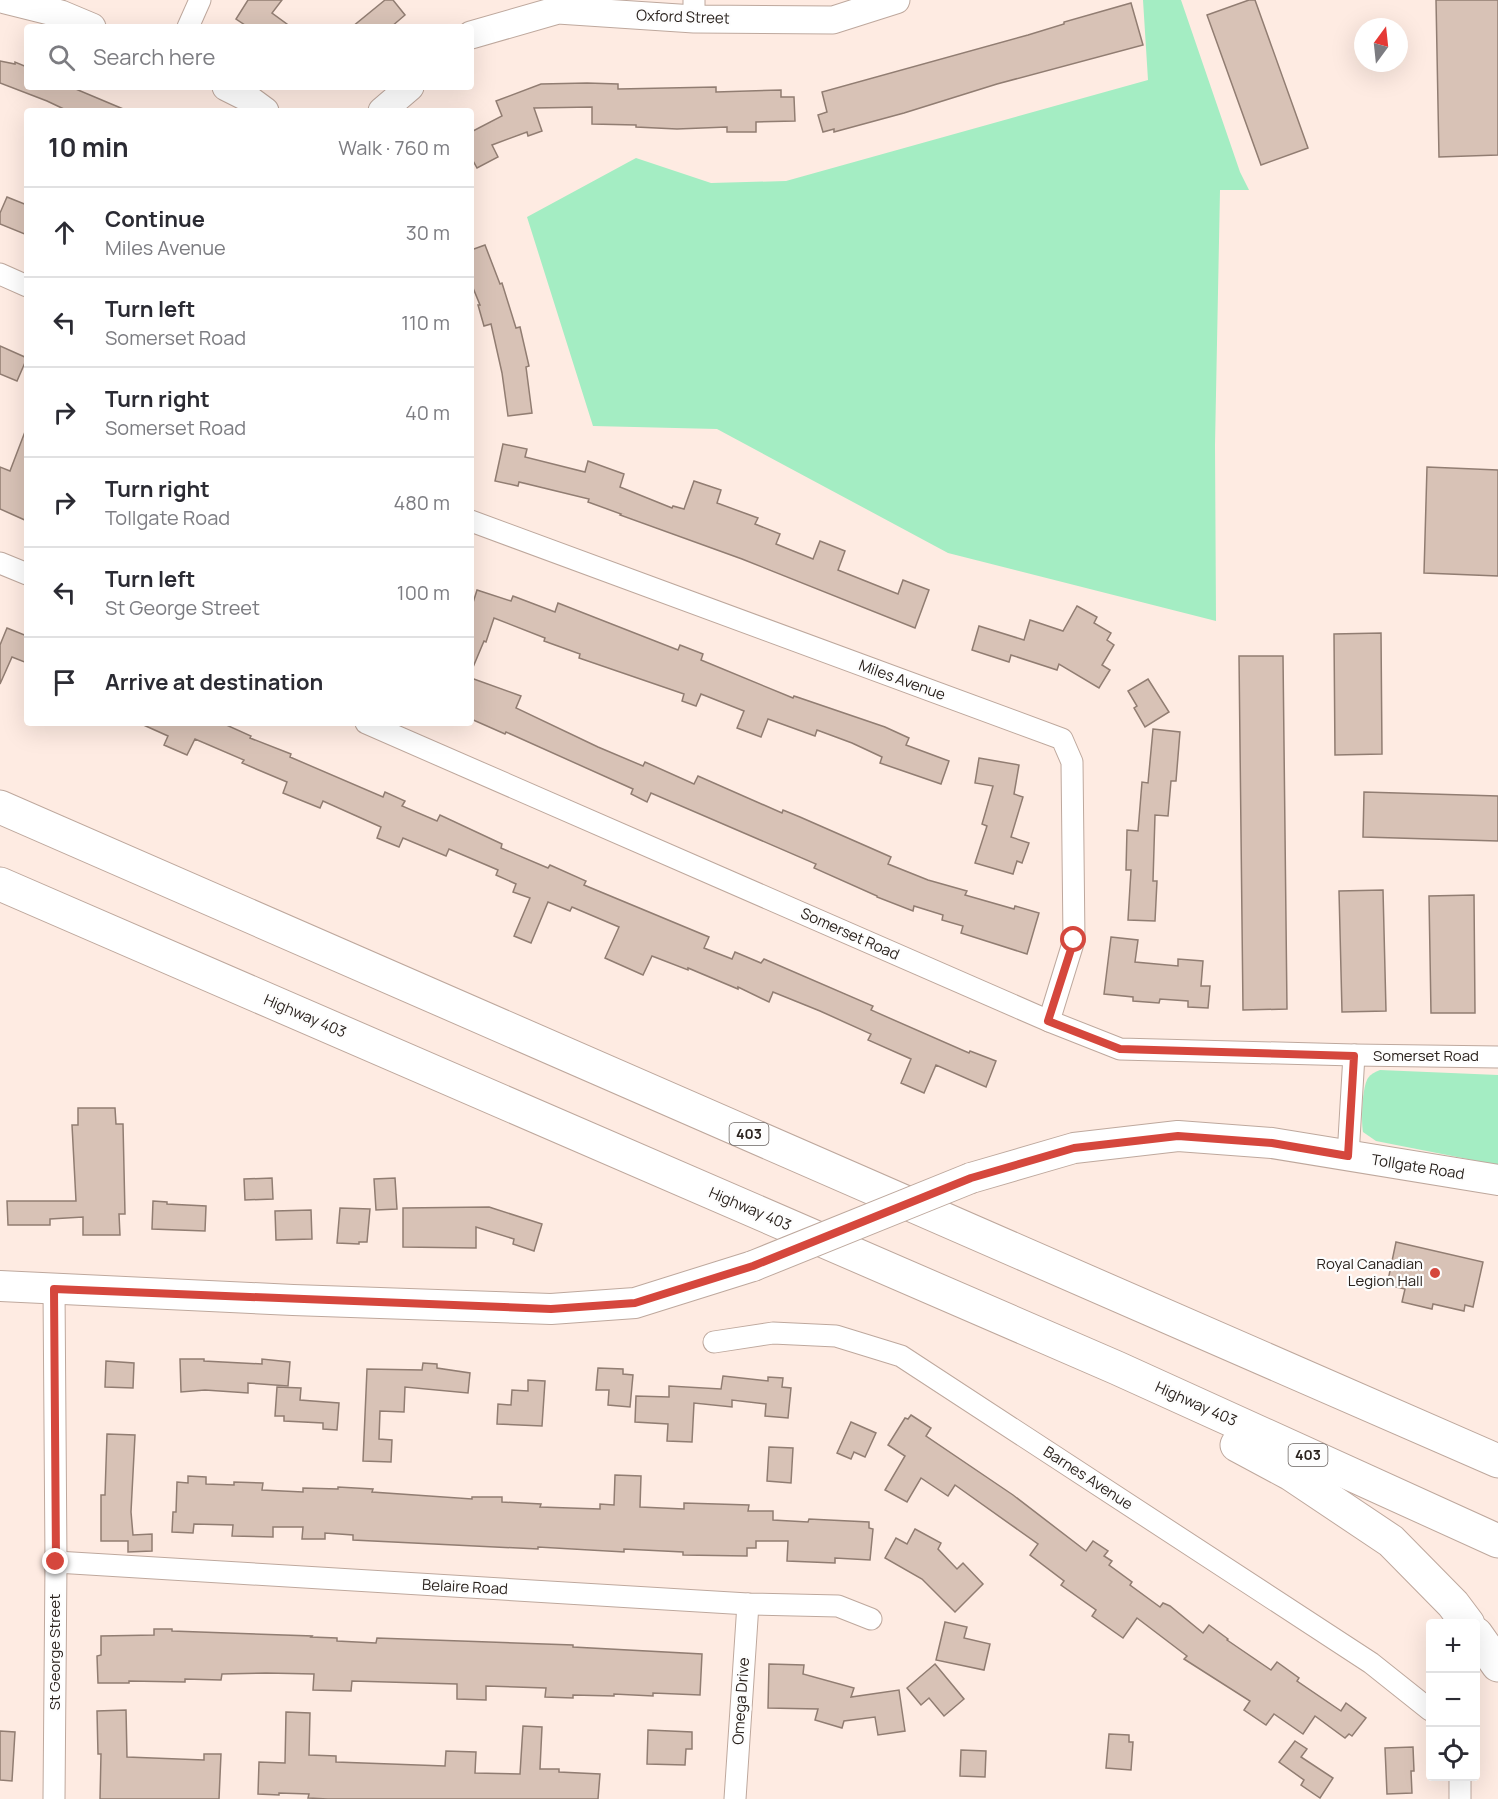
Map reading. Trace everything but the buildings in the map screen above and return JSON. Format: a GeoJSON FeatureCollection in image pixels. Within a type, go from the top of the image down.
{"type":"FeatureCollection","features":[{"type":"Feature","properties":{"kind":"highway","name":"403"},"geometry":{"type":"LineString","coordinates":[[0,807],[1498,1461]]}},
{"type":"Feature","properties":{"kind":"highway","name":"Highway 403"},"geometry":{"type":"LineString","coordinates":[[0,884],[1117,1368],[1498,1541]]}},
{"type":"Feature","properties":{"kind":"highway"},"geometry":{"type":"LineString","coordinates":[[1117,1368],[1155,1400],[1291,1474],[1391,1541],[1454,1604],[1465,1619]]}},
{"type":"Feature","properties":{"kind":"highway"},"geometry":{"type":"LineString","coordinates":[[1480,1640],[1498,1665]]}},
{"type":"Feature","properties":{"kind":"main road","name":"Tollgate Road"},"geometry":{"type":"LineString","coordinates":[[0,1286],[551,1309],[635,1303],[753,1266],[971,1178],[1074,1148],[1178,1136],[1272,1143],[1498,1180]]}},
{"type":"Feature","properties":{"kind":"street"},"geometry":{"type":"LineString","coordinates":[[5,0],[61,14],[85,24]]}},
{"type":"Feature","properties":{"kind":"street"},"geometry":{"type":"LineString","coordinates":[[189,24],[200,0]]}},
{"type":"Feature","properties":{"kind":"street","name":"Oxford Street"},"geometry":{"type":"LineString","coordinates":[[474,34],[558,10],[694,10],[832,20],[896,0]]}},
{"type":"Feature","properties":{"kind":"street"},"geometry":{"type":"LineString","coordinates":[[232,90],[261,108]]}},
{"type":"Feature","properties":{"kind":"street"},"geometry":{"type":"LineString","coordinates":[[386,108],[406,90]]}},
{"type":"Feature","properties":{"kind":"street"},"geometry":{"type":"LineString","coordinates":[[0,274],[24,285]]}},
{"type":"Feature","properties":{"kind":"street","name":"Miles Avenue"},"geometry":{"type":"LineString","coordinates":[[474,522],[1062,739],[1072,762],[1074,940],[1048,1021]]}},
{"type":"Feature","properties":{"kind":"street"},"geometry":{"type":"LineString","coordinates":[[0,563],[24,573]]}},
{"type":"Feature","properties":{"kind":"street","name":"Somerset Road"},"geometry":{"type":"LineString","coordinates":[[376,726],[1048,1021],[1120,1049],[1354,1056],[1498,1057]]}},
{"type":"Feature","properties":{"kind":"street","name":"Somerset Road"},"geometry":{"type":"LineString","coordinates":[[1348,1156],[1354,1056]]}},
{"type":"Feature","properties":{"kind":"street","name":"St George Street"},"geometry":{"type":"LineString","coordinates":[[54,1289],[56,1562],[54,1799]]}},
{"type":"Feature","properties":{"kind":"street","name":"Barnes Avenue"},"geometry":{"type":"LineString","coordinates":[[714,1342],[773,1333],[836,1336],[901,1356],[1371,1663],[1426,1706]]}},
{"type":"Feature","properties":{"kind":"street","name":"Belaire Road"},"geometry":{"type":"LineString","coordinates":[[56,1562],[747,1604],[838,1606],[871,1619]]}},
{"type":"Feature","properties":{"kind":"street","name":"Omega Drive"},"geometry":{"type":"LineString","coordinates":[[735,1799],[747,1604]]}},
{"type":"Feature","properties":{"kind":"street"},"geometry":{"type":"LineString","coordinates":[[1460,1781],[1460,1799]]}},
{"type":"Feature","properties":{"kind":"green space"},"geometry":{"type":"Polygon","coordinates":[[[1143,0],[1181,0],[1240,172],[1249,190],[1220,190],[1215,445],[1216,621],[948,553],[717,429],[593,426],[527,217],[636,158],[711,183],[786,181],[1148,80],[1143,0]]]}},
{"type":"Feature","properties":{"kind":"green space"},"geometry":{"type":"Polygon","coordinates":[[[1380,1070],[1498,1075],[1498,1165],[1376,1141],[1363,1132],[1364,1089],[1370,1075],[1380,1070]]]}},
{"type":"Feature","properties":{"kind":"place","name":"Royal Canadian Legion Hall"},"geometry":{"type":"Point","coordinates":[1435,1273]}},
{"type":"Feature","properties":{"kind":"route"},"geometry":{"type":"LineString","coordinates":[[56,1562],[54,1289],[551,1309],[635,1303],[753,1266],[971,1178],[1074,1148],[1178,1136],[1272,1143],[1348,1156],[1354,1056],[1120,1049],[1048,1021],[1074,940]]}}]}
